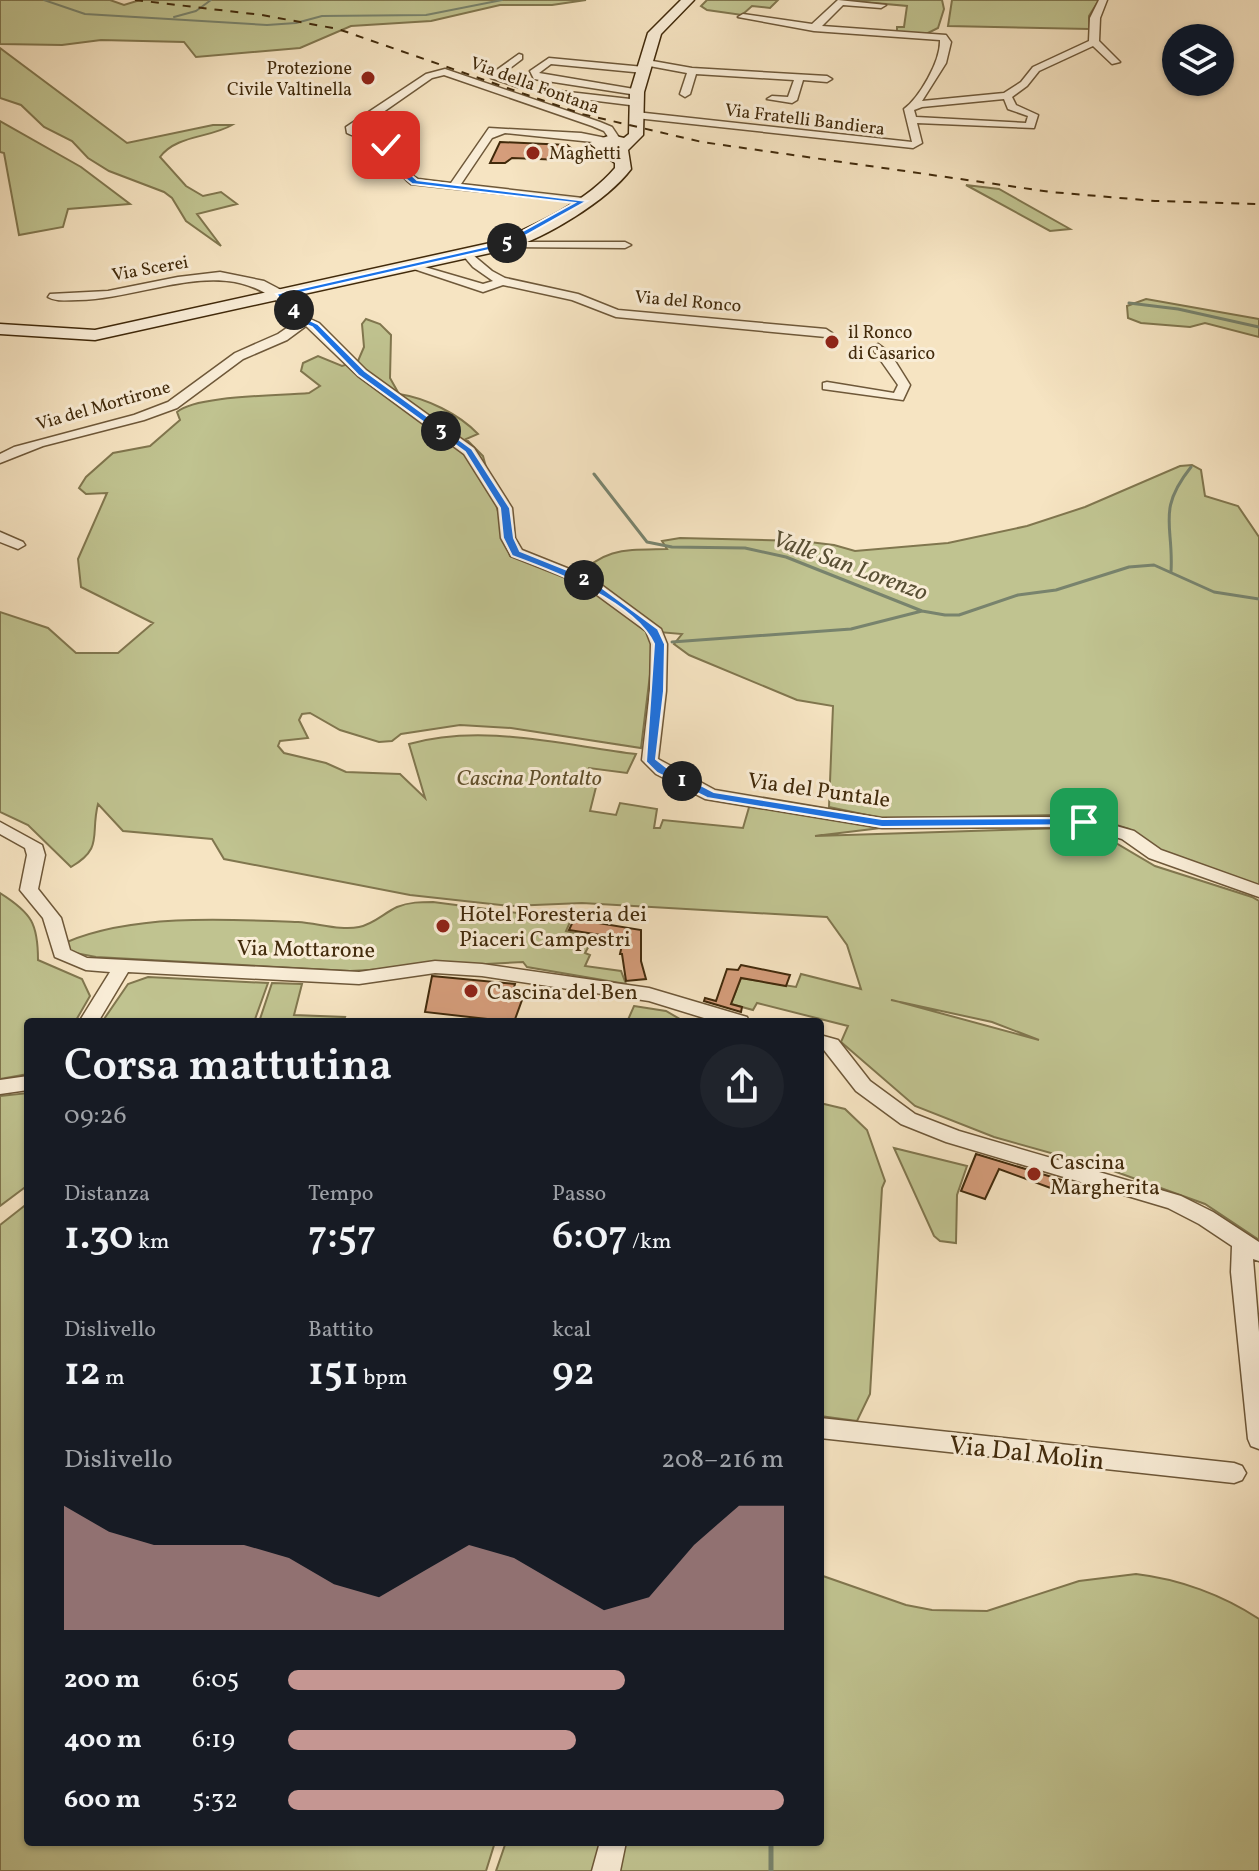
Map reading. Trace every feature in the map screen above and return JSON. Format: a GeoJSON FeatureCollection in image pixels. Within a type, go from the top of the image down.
{"type":"FeatureCollection","features":[{"type":"Feature","properties":{"kind":"street"},"geometry":{"type":"LineString","coordinates":[[619,133],[655,33],[688,0]]}},
{"type":"Feature","properties":{"kind":"street"},"geometry":{"type":"LineString","coordinates":[[1103,0],[1095,18],[1094,42],[1115,62]]}},
{"type":"Feature","properties":{"kind":"street"},"geometry":{"type":"LineString","coordinates":[[814,28],[841,2],[881,5]]}},
{"type":"Feature","properties":{"kind":"street"},"geometry":{"type":"LineString","coordinates":[[743,17],[814,28],[938,37],[946,42],[941,63],[918,103]]}},
{"type":"Feature","properties":{"kind":"street"},"geometry":{"type":"LineString","coordinates":[[918,103],[1007,96],[1024,84],[1036,69],[1094,42]]}},
{"type":"Feature","properties":{"kind":"street"},"geometry":{"type":"LineString","coordinates":[[519,57],[494,76],[527,88]]}},
{"type":"Feature","properties":{"kind":"street"},"geometry":{"type":"LineString","coordinates":[[619,133],[577,85],[537,77],[533,73],[549,61],[827,79]]}},
{"type":"Feature","properties":{"kind":"street"},"geometry":{"type":"LineString","coordinates":[[685,94],[692,71]]}},
{"type":"Feature","properties":{"kind":"street","name":"Via della Fontana"},"geometry":{"type":"LineString","coordinates":[[583,201],[415,182],[400,171],[395,153],[386,145],[352,133],[350,129],[429,76],[445,72],[619,133]]}},
{"type":"Feature","properties":{"kind":"street"},"geometry":{"type":"LineString","coordinates":[[792,100],[799,78]]}},
{"type":"Feature","properties":{"kind":"street"},"geometry":{"type":"LineString","coordinates":[[504,245],[607,187],[624,167],[619,133],[595,101],[554,93]]}},
{"type":"Feature","properties":{"kind":"street"},"geometry":{"type":"LineString","coordinates":[[912,120],[1030,126],[1033,115],[1012,107],[1007,96]]}},
{"type":"Feature","properties":{"kind":"street"},"geometry":{"type":"LineString","coordinates":[[772,99],[808,101]]}},
{"type":"Feature","properties":{"kind":"street","name":"Via Fratelli Bandiera"},"geometry":{"type":"LineString","coordinates":[[619,133],[906,146],[917,143],[910,107],[918,103]]}},
{"type":"Feature","properties":{"kind":"street"},"geometry":{"type":"LineString","coordinates":[[510,133],[569,136],[619,133]]}},
{"type":"Feature","properties":{"kind":"street"},"geometry":{"type":"LineString","coordinates":[[453,187],[489,136]]}},
{"type":"Feature","properties":{"kind":"street"},"geometry":{"type":"LineString","coordinates":[[0,329],[95,335],[504,245],[625,245]]}},
{"type":"Feature","properties":{"kind":"street","name":"Via del Ronco"},"geometry":{"type":"LineString","coordinates":[[467,253],[475,266],[501,282],[588,301],[616,313],[826,333]]}},
{"type":"Feature","properties":{"kind":"street"},"geometry":{"type":"LineString","coordinates":[[243,265],[253,281]]}},
{"type":"Feature","properties":{"kind":"street"},"geometry":{"type":"LineString","coordinates":[[411,266],[483,288],[501,282]]}},
{"type":"Feature","properties":{"kind":"street","name":"Via Scerei"},"geometry":{"type":"LineString","coordinates":[[54,297],[116,293],[195,277],[253,281],[281,294]]}},
{"type":"Feature","properties":{"kind":"street"},"geometry":{"type":"LineString","coordinates":[[281,294],[304,321]]}},
{"type":"Feature","properties":{"kind":"street"},"geometry":{"type":"LineString","coordinates":[[606,323],[616,313]]}},
{"type":"Feature","properties":{"kind":"street","name":"Via del Mortirone"},"geometry":{"type":"LineString","coordinates":[[0,459],[36,443],[157,411],[189,398],[239,356],[295,330],[304,321]]}},
{"type":"Feature","properties":{"kind":"street","name":"Via del Puntale"},"geometry":{"type":"LineString","coordinates":[[304,321],[315,326],[362,373],[469,451],[505,508],[508,538],[516,553],[587,581],[653,629],[659,644],[658,691],[650,760],[662,770],[711,795],[882,823],[1084,822],[1128,835],[1155,854],[1259,891]]}},
{"type":"Feature","properties":{"kind":"street"},"geometry":{"type":"LineString","coordinates":[[827,386],[898,397],[904,385],[878,348]]}},
{"type":"Feature","properties":{"kind":"street"},"geometry":{"type":"LineString","coordinates":[[0,536],[18,545]]}},
{"type":"Feature","properties":{"kind":"street","name":"Via Mottarone"},"geometry":{"type":"LineString","coordinates":[[0,827],[33,845],[36,855],[29,890],[56,927],[57,946],[63,956],[86,964],[359,978],[435,967],[482,970],[649,995],[727,1018]]}},
{"type":"Feature","properties":{"kind":"street"},"geometry":{"type":"LineString","coordinates":[[90,1018],[123,965]]}},
{"type":"Feature","properties":{"kind":"street"},"geometry":{"type":"LineString","coordinates":[[824,1043],[831,1045],[863,1086],[908,1119],[953,1137],[1174,1202],[1206,1218],[1251,1248],[1242,1272],[1259,1439]]}},
{"type":"Feature","properties":{"kind":"street"},"geometry":{"type":"LineString","coordinates":[[0,1087],[24,1084]]}},
{"type":"Feature","properties":{"kind":"street","name":"Via Dal Molin"},"geometry":{"type":"LineString","coordinates":[[824,1428],[1234,1473]]}},
{"type":"Feature","properties":{"kind":"street"},"geometry":{"type":"LineString","coordinates":[[606,1871],[612,1846]]}},
{"type":"Feature","properties":{"kind":"green space"},"geometry":{"type":"Polygon","coordinates":[[[0,0],[110,0],[124,5],[140,0],[586,0],[552,5],[500,5],[431,21],[351,26],[300,48],[196,57],[184,42],[101,40],[62,45],[0,44],[0,0]]]}},
{"type":"Feature","properties":{"kind":"green space"},"geometry":{"type":"Polygon","coordinates":[[[707,0],[778,0],[770,8],[752,6],[742,15],[707,10],[701,6],[707,0]]]}},
{"type":"Feature","properties":{"kind":"green space"},"geometry":{"type":"Polygon","coordinates":[[[842,0],[942,0],[944,9],[938,28],[926,34],[897,32],[897,27],[904,27],[907,6],[842,0]]]}},
{"type":"Feature","properties":{"kind":"green space"},"geometry":{"type":"Polygon","coordinates":[[[952,0],[1099,0],[1089,16],[1089,29],[948,26],[952,0]]]}},
{"type":"Feature","properties":{"kind":"green space"},"geometry":{"type":"Polygon","coordinates":[[[0,48],[127,143],[213,125],[232,125],[175,145],[160,157],[186,186],[203,196],[221,192],[237,204],[197,214],[221,246],[186,221],[172,198],[164,192],[109,171],[88,158],[72,141],[44,127],[21,105],[0,98],[0,48]]]}},
{"type":"Feature","properties":{"kind":"green space"},"geometry":{"type":"Polygon","coordinates":[[[0,121],[81,167],[130,204],[68,209],[63,227],[19,235],[4,153],[0,152],[0,121]]]}},
{"type":"Feature","properties":{"kind":"green space"},"geometry":{"type":"Polygon","coordinates":[[[966,185],[999,189],[1070,229],[1050,231],[966,185]]]}},
{"type":"Feature","properties":{"kind":"green space"},"geometry":{"type":"Polygon","coordinates":[[[1146,299],[1259,319],[1259,337],[1205,323],[1190,327],[1141,323],[1128,318],[1127,306],[1146,299]]]}},
{"type":"Feature","properties":{"kind":"green space","name":"Cascina Pontalto"},"geometry":{"type":"Polygon","coordinates":[[[366,319],[380,324],[391,335],[390,378],[399,394],[442,408],[478,434],[466,439],[483,456],[510,556],[574,579],[596,561],[616,552],[667,549],[662,541],[680,538],[801,541],[855,551],[948,543],[1027,526],[1085,507],[1180,466],[1192,465],[1201,470],[1205,496],[1238,506],[1259,537],[1259,886],[1152,849],[1129,829],[1094,818],[1059,815],[881,818],[829,807],[833,706],[797,700],[689,655],[674,644],[682,634],[648,631],[653,650],[641,748],[511,728],[460,725],[401,734],[392,741],[379,742],[340,730],[310,713],[302,714],[299,720],[308,738],[280,741],[278,746],[284,753],[326,763],[346,772],[400,774],[425,798],[409,744],[465,735],[493,736],[636,754],[627,773],[589,768],[584,781],[597,783],[590,811],[616,815],[620,803],[657,809],[654,828],[660,828],[663,820],[743,828],[750,804],[881,828],[815,836],[1067,828],[1109,839],[1155,866],[1252,897],[1259,901],[1259,1240],[1205,1204],[1108,1169],[994,1137],[915,1106],[841,1042],[848,1026],[757,1003],[753,1010],[731,1004],[741,978],[796,987],[801,974],[861,989],[847,945],[827,917],[582,903],[511,906],[410,895],[224,859],[212,839],[123,831],[98,804],[92,847],[71,867],[28,825],[0,812],[0,612],[48,628],[76,653],[118,653],[153,623],[81,587],[78,559],[107,493],[86,494],[79,488],[86,477],[113,453],[150,446],[180,420],[177,412],[187,406],[219,399],[309,393],[320,386],[301,371],[303,363],[318,356],[342,366],[358,361],[364,347],[362,324],[366,319]],[[896,1001],[1039,1040],[992,1022],[896,1001]]]}},
{"type":"Feature","properties":{"kind":"green space"},"geometry":{"type":"Polygon","coordinates":[[[0,893],[31,920],[37,937],[38,960],[82,979],[90,996],[77,1018],[24,1018],[24,1075],[0,1079],[0,893]]]}},
{"type":"Feature","properties":{"kind":"green space"},"geometry":{"type":"Polygon","coordinates":[[[433,902],[571,920],[566,931],[594,937],[585,953],[590,955],[585,966],[621,971],[626,984],[527,967],[523,962],[350,971],[96,957],[70,952],[67,942],[121,927],[180,920],[298,922],[352,928],[369,923],[402,905],[433,902]]]}},
{"type":"Feature","properties":{"kind":"green space"},"geometry":{"type":"Polygon","coordinates":[[[148,977],[268,983],[255,1018],[105,1018],[128,984],[148,977]]]}},
{"type":"Feature","properties":{"kind":"green space"},"geometry":{"type":"Polygon","coordinates":[[[272,983],[302,984],[294,1015],[345,1017],[345,1018],[260,1018],[272,983]]]}},
{"type":"Feature","properties":{"kind":"green space"},"geometry":{"type":"Polygon","coordinates":[[[634,1006],[666,1011],[678,1018],[629,1018],[634,1006]]]}},
{"type":"Feature","properties":{"kind":"green space"},"geometry":{"type":"Polygon","coordinates":[[[24,1093],[24,1188],[0,1206],[0,1096],[24,1093]]]}},
{"type":"Feature","properties":{"kind":"green space"},"geometry":{"type":"Polygon","coordinates":[[[824,1104],[845,1109],[867,1130],[885,1181],[882,1188],[870,1394],[857,1421],[824,1417],[824,1104]]]}},
{"type":"Feature","properties":{"kind":"green space"},"geometry":{"type":"Polygon","coordinates":[[[894,1148],[967,1166],[957,1195],[956,1243],[940,1241],[934,1236],[894,1148]]]}},
{"type":"Feature","properties":{"kind":"green space"},"geometry":{"type":"Polygon","coordinates":[[[24,1206],[24,1846],[494,1846],[486,1871],[0,1871],[0,1225],[24,1206]]]}},
{"type":"Feature","properties":{"kind":"green space"},"geometry":{"type":"Polygon","coordinates":[[[1136,1574],[1168,1580],[1200,1589],[1259,1619],[1259,1871],[615,1871],[622,1846],[824,1846],[824,1576],[906,1605],[932,1610],[987,1611],[1079,1581],[1136,1574]]]}},
{"type":"Feature","properties":{"kind":"green space"},"geometry":{"type":"Polygon","coordinates":[[[505,1846],[609,1846],[604,1871],[496,1871],[505,1846]]]}},
{"type":"Feature","properties":{"kind":"building","name":"Maghetti"},"geometry":{"type":"Polygon","coordinates":[[[500,142],[567,145],[587,161],[512,158],[505,163],[490,163],[500,142]]]}},
{"type":"Feature","properties":{"kind":"building"},"geometry":{"type":"Polygon","coordinates":[[[574,919],[641,930],[641,961],[646,979],[626,981],[620,954],[622,945],[599,941],[601,935],[569,930],[574,919]]]}},
{"type":"Feature","properties":{"kind":"building"},"geometry":{"type":"Polygon","coordinates":[[[741,965],[790,975],[786,986],[741,978],[731,1004],[742,1007],[741,1012],[704,1001],[705,998],[716,1001],[727,969],[738,970],[741,965]]]}},
{"type":"Feature","properties":{"kind":"building"},"geometry":{"type":"Polygon","coordinates":[[[432,976],[515,984],[511,998],[522,1000],[515,1018],[478,1018],[425,1012],[432,976]]]}},
{"type":"Feature","properties":{"kind":"building","name":"Cascina Margherita"},"geometry":{"type":"Polygon","coordinates":[[[976,1154],[1062,1180],[1056,1190],[999,1169],[985,1199],[961,1191],[976,1154]]]}},
{"type":"Feature","properties":{"kind":"waterway"},"geometry":{"type":"LineString","coordinates":[[44,0],[85,14],[267,25],[296,23],[322,16],[426,15],[502,0]]}},
{"type":"Feature","properties":{"kind":"waterway"},"geometry":{"type":"LineString","coordinates":[[174,17],[196,11],[211,0]]}},
{"type":"Feature","properties":{"kind":"waterway"},"geometry":{"type":"LineString","coordinates":[[1129,303],[1178,309],[1259,327]]}},
{"type":"Feature","properties":{"kind":"waterway"},"geometry":{"type":"LineString","coordinates":[[1171,572],[1170,507],[1180,482],[1191,467]]}},
{"type":"Feature","properties":{"kind":"waterway","name":"Valle San Lorenzo"},"geometry":{"type":"LineString","coordinates":[[594,474],[647,542],[672,547],[745,548],[786,557],[922,611]]}},
{"type":"Feature","properties":{"kind":"waterway","name":"Valle San Lorenzo"},"geometry":{"type":"LineString","coordinates":[[922,611],[959,615],[1018,595],[1056,590],[1129,567],[1154,565],[1214,592],[1259,599]]}},
{"type":"Feature","properties":{"kind":"waterway"},"geometry":{"type":"LineString","coordinates":[[672,642],[851,629],[922,611]]}},
{"type":"Feature","properties":{"kind":"waterway"},"geometry":{"type":"LineString","coordinates":[[771,1846],[771,1871]]}},
{"type":"Feature","properties":{"kind":"railway"},"geometry":{"type":"LineString","coordinates":[[135,0],[262,15],[338,29],[582,114],[702,142],[1051,192],[1155,201],[1259,204]]}},
{"type":"Feature","properties":{"kind":"place","name":"Protezione Civile Valtinella"},"geometry":{"type":"Point","coordinates":[368,78]}},
{"type":"Feature","properties":{"kind":"place","name":"Maghetti"},"geometry":{"type":"Point","coordinates":[533,153]}},
{"type":"Feature","properties":{"kind":"place","name":"il Ronco di Casarico"},"geometry":{"type":"Point","coordinates":[832,342]}},
{"type":"Feature","properties":{"kind":"place","name":"Hotel Foresteria dei Piaceri Campestri"},"geometry":{"type":"Point","coordinates":[443,926]}},
{"type":"Feature","properties":{"kind":"place","name":"Cascina del Ben"},"geometry":{"type":"Point","coordinates":[471,991]}},
{"type":"Feature","properties":{"kind":"place","name":"Cascina Margherita"},"geometry":{"type":"Point","coordinates":[1034,1174]}},
{"type":"Feature","properties":{"kind":"route"},"geometry":{"type":"LineString","coordinates":[[386,145],[395,153],[400,171],[415,182],[583,201],[504,245],[281,294],[304,321],[315,326],[350,363],[469,451],[502,501],[508,515],[508,538],[516,553],[537,564],[587,581],[653,629],[659,644],[658,691],[650,760],[662,770],[711,795],[882,823],[1084,822]]}}]}
